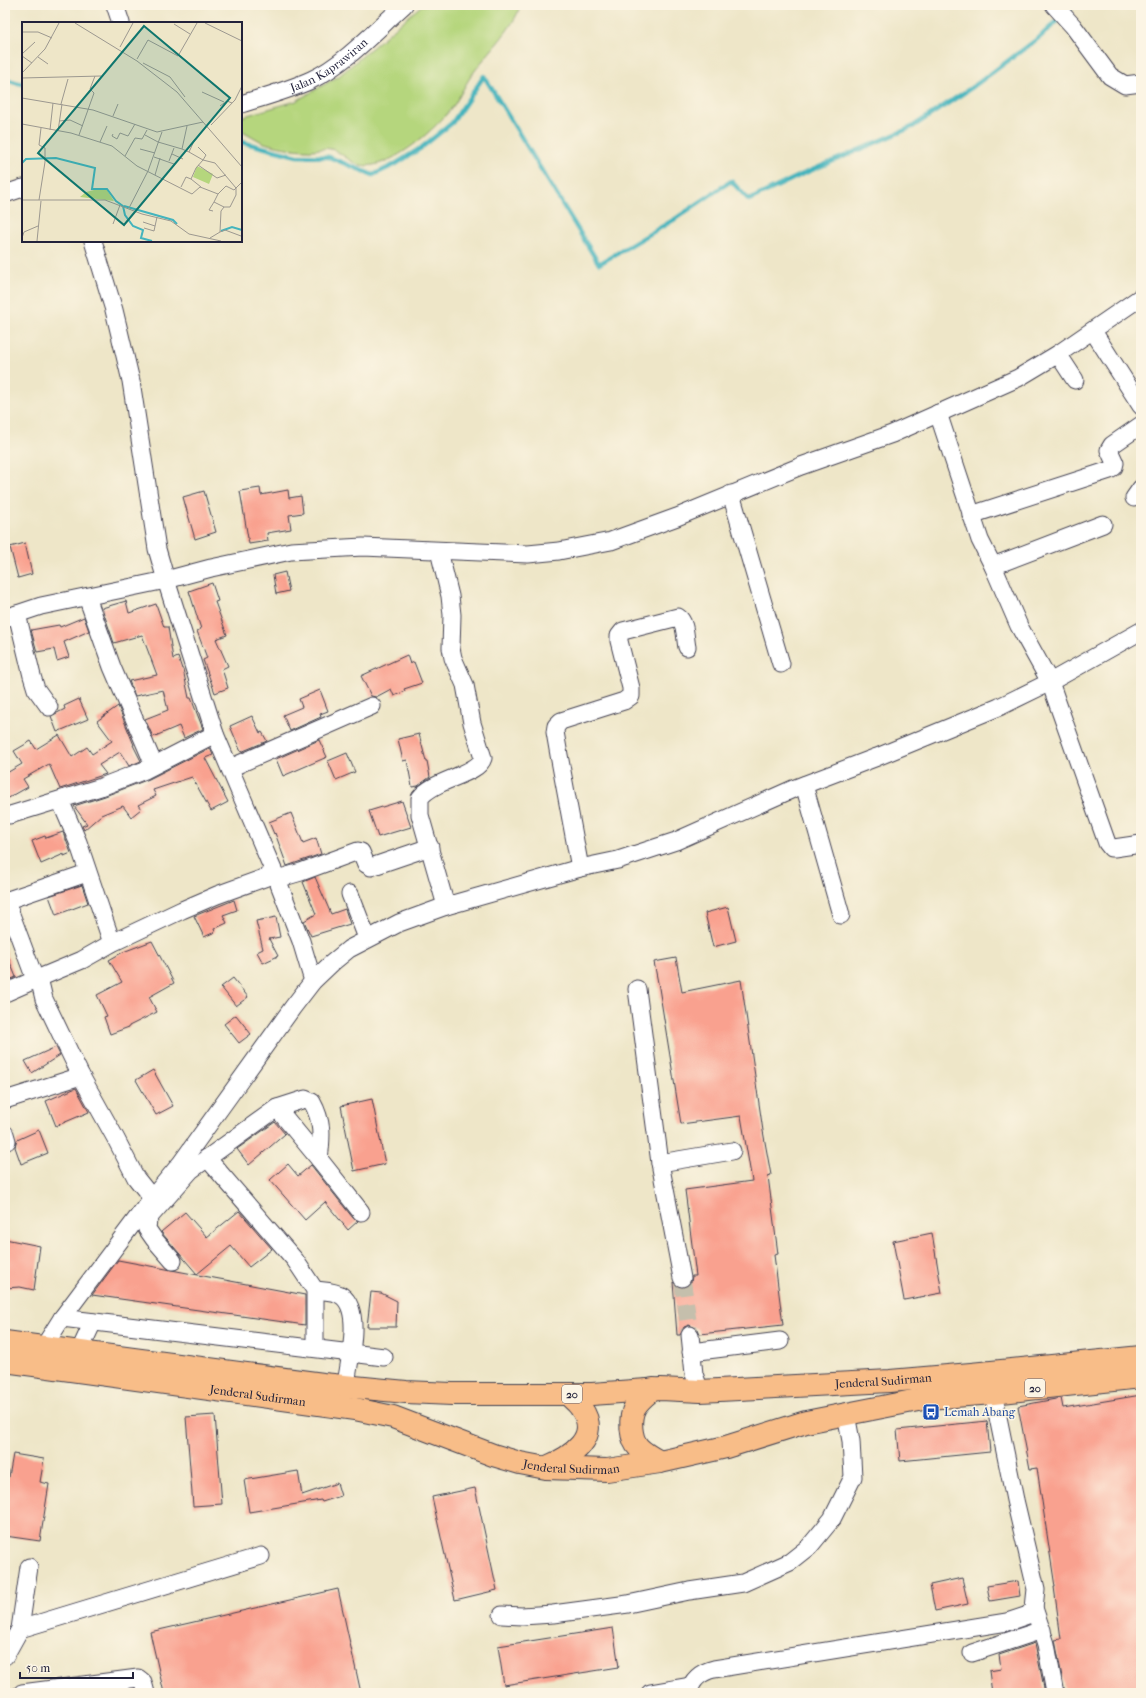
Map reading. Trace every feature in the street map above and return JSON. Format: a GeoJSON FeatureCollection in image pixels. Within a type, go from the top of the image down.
{"type":"FeatureCollection","features":[{"type":"Feature","properties":{"kind":"highway","name":"Jenderal Sudirman"},"geometry":{"type":"LineString","coordinates":[[5,1342],[42,1348],[346,1386],[406,1392],[592,1394],[653,1390],[700,1391],[890,1381],[1141,1357]]}},
{"type":"Feature","properties":{"kind":"highway","name":"Jenderal Sudirman"},"geometry":{"type":"LineString","coordinates":[[5,1361],[354,1409],[393,1417],[493,1455],[546,1468],[607,1470],[660,1462],[726,1447],[806,1422],[928,1398],[993,1393],[1141,1377]]}},
{"type":"Feature","properties":{"kind":"highway"},"geometry":{"type":"LineString","coordinates":[[653,1390],[640,1400],[634,1408],[632,1416],[633,1435],[639,1448],[660,1462]]}},
{"type":"Feature","properties":{"kind":"highway"},"geometry":{"type":"LineString","coordinates":[[546,1468],[568,1458],[578,1450],[588,1432],[587,1418],[581,1408],[568,1394]]}},
{"type":"Feature","properties":{"kind":"street"},"geometry":{"type":"LineString","coordinates":[[115,5],[121,22]]}},
{"type":"Feature","properties":{"kind":"street","name":"Jalan Kaprawiran"},"geometry":{"type":"LineString","coordinates":[[242,104],[312,80],[353,51],[404,5]]}},
{"type":"Feature","properties":{"kind":"street"},"geometry":{"type":"LineString","coordinates":[[1056,7],[1073,26],[1110,76],[1125,85],[1141,83]]}},
{"type":"Feature","properties":{"kind":"street"},"geometry":{"type":"LineString","coordinates":[[5,194],[22,188]]}},
{"type":"Feature","properties":{"kind":"street"},"geometry":{"type":"LineString","coordinates":[[93,242],[114,310],[131,381],[157,549],[166,580],[215,734],[276,876],[301,941],[313,981]]}},
{"type":"Feature","properties":{"kind":"street"},"geometry":{"type":"LineString","coordinates":[[49,707],[36,689],[11,616],[41,606],[166,580],[211,568],[291,551],[363,547],[528,554],[559,551],[610,541],[677,517],[801,466],[884,436],[1018,378],[1093,331],[1114,314],[1139,302]]}},
{"type":"Feature","properties":{"kind":"street"},"geometry":{"type":"LineString","coordinates":[[1093,331],[1141,406]]}},
{"type":"Feature","properties":{"kind":"street"},"geometry":{"type":"LineString","coordinates":[[1058,354],[1075,380]]}},
{"type":"Feature","properties":{"kind":"street"},"geometry":{"type":"LineString","coordinates":[[938,413],[980,540],[994,566],[1019,626],[1050,682],[1108,843],[1111,848],[1141,844]]}},
{"type":"Feature","properties":{"kind":"street"},"geometry":{"type":"LineString","coordinates":[[971,515],[1110,470],[1114,467],[1115,463],[1109,450],[1112,445],[1141,425]]}},
{"type":"Feature","properties":{"kind":"street"},"geometry":{"type":"LineString","coordinates":[[731,494],[781,664]]}},
{"type":"Feature","properties":{"kind":"street"},"geometry":{"type":"LineString","coordinates":[[994,566],[1102,524]]}},
{"type":"Feature","properties":{"kind":"street"},"geometry":{"type":"LineString","coordinates":[[440,551],[452,609],[453,627],[451,648],[453,658],[465,685],[472,723],[483,758],[478,767],[433,786],[425,791],[420,798],[420,815],[446,906]]}},
{"type":"Feature","properties":{"kind":"street"},"geometry":{"type":"LineString","coordinates":[[87,597],[112,667],[154,765]]}},
{"type":"Feature","properties":{"kind":"street"},"geometry":{"type":"LineString","coordinates":[[580,868],[558,755],[556,726],[561,722],[624,701],[631,696],[631,688],[619,640],[619,636],[623,631],[678,616],[682,622],[687,647]]}},
{"type":"Feature","properties":{"kind":"street"},"geometry":{"type":"LineString","coordinates":[[42,1348],[62,1318],[152,1198],[181,1163],[246,1070],[313,981],[349,949],[367,938],[399,923],[446,906],[580,868],[618,860],[676,841],[804,785],[999,707],[1050,682],[1141,631]]}},
{"type":"Feature","properties":{"kind":"street"},"geometry":{"type":"LineString","coordinates":[[230,768],[372,706]]}},
{"type":"Feature","properties":{"kind":"street"},"geometry":{"type":"LineString","coordinates":[[10,815],[102,787],[154,765],[215,734]]}},
{"type":"Feature","properties":{"kind":"street"},"geometry":{"type":"LineString","coordinates":[[804,785],[841,915]]}},
{"type":"Feature","properties":{"kind":"street"},"geometry":{"type":"LineString","coordinates":[[60,800],[78,842],[112,943]]}},
{"type":"Feature","properties":{"kind":"street"},"geometry":{"type":"LineString","coordinates":[[5,993],[82,960],[112,943],[217,895],[276,876],[301,872],[358,851],[361,852],[366,864],[371,867],[430,848]]}},
{"type":"Feature","properties":{"kind":"street"},"geometry":{"type":"LineString","coordinates":[[88,873],[5,901],[44,999],[81,1076],[116,1138],[136,1178],[152,1198]]}},
{"type":"Feature","properties":{"kind":"street"},"geometry":{"type":"LineString","coordinates":[[350,894],[367,938]]}},
{"type":"Feature","properties":{"kind":"street"},"geometry":{"type":"LineString","coordinates":[[637,990],[660,1163],[682,1278]]}},
{"type":"Feature","properties":{"kind":"street"},"geometry":{"type":"LineString","coordinates":[[5,1100],[81,1076]]}},
{"type":"Feature","properties":{"kind":"street"},"geometry":{"type":"LineString","coordinates":[[174,1261],[147,1229],[148,1220],[172,1189],[191,1170],[277,1108],[305,1099],[312,1102],[321,1120],[322,1138],[320,1159]]}},
{"type":"Feature","properties":{"kind":"street"},"geometry":{"type":"LineString","coordinates":[[277,1108],[320,1159],[361,1212]]}},
{"type":"Feature","properties":{"kind":"street"},"geometry":{"type":"LineString","coordinates":[[660,1163],[732,1151]]}},
{"type":"Feature","properties":{"kind":"street"},"geometry":{"type":"LineString","coordinates":[[207,1158],[295,1260],[315,1290],[315,1348]]}},
{"type":"Feature","properties":{"kind":"street"},"geometry":{"type":"LineString","coordinates":[[315,1290],[330,1291],[342,1296],[350,1306],[353,1317],[354,1335],[346,1386]]}},
{"type":"Feature","properties":{"kind":"street"},"geometry":{"type":"LineString","coordinates":[[62,1318],[384,1357]]}},
{"type":"Feature","properties":{"kind":"street"},"geometry":{"type":"LineString","coordinates":[[78,1352],[93,1322]]}},
{"type":"Feature","properties":{"kind":"street"},"geometry":{"type":"LineString","coordinates":[[690,1335],[694,1374],[700,1391]]}},
{"type":"Feature","properties":{"kind":"street"},"geometry":{"type":"LineString","coordinates":[[691,1352],[780,1341]]}},
{"type":"Feature","properties":{"kind":"street"},"geometry":{"type":"LineString","coordinates":[[993,1393],[1015,1500],[1036,1588],[1034,1608],[1042,1630],[1055,1693]]}},
{"type":"Feature","properties":{"kind":"street"},"geometry":{"type":"LineString","coordinates":[[502,1615],[522,1616],[553,1614],[628,1604],[689,1591],[743,1583],[790,1562],[809,1547],[832,1519],[853,1477],[851,1441],[846,1414]]}},
{"type":"Feature","properties":{"kind":"street"},"geometry":{"type":"LineString","coordinates":[[20,1629],[261,1556]]}},
{"type":"Feature","properties":{"kind":"street"},"geometry":{"type":"LineString","coordinates":[[5,1656],[20,1629],[29,1567]]}},
{"type":"Feature","properties":{"kind":"street"},"geometry":{"type":"LineString","coordinates":[[650,1693],[689,1690],[696,1678],[705,1671],[714,1669],[1007,1622],[1028,1614],[1034,1608]]}},
{"type":"Feature","properties":{"kind":"street"},"geometry":{"type":"LineString","coordinates":[[972,1653],[1042,1630]]}},
{"type":"Feature","properties":{"kind":"street"},"geometry":{"type":"LineString","coordinates":[[22,1693],[138,1678],[143,1682],[146,1693]]}},
{"type":"Feature","properties":{"kind":"green space"},"geometry":{"type":"Polygon","coordinates":[[[422,5],[521,5],[512,23],[471,76],[447,114],[437,125],[412,146],[385,162],[372,165],[360,165],[352,162],[331,149],[290,149],[262,142],[242,131],[242,117],[296,101],[339,76],[422,5]]]}},
{"type":"Feature","properties":{"kind":"building"},"geometry":{"type":"Polygon","coordinates":[[[260,488],[261,495],[288,490],[289,498],[301,496],[303,513],[289,515],[291,529],[267,533],[268,541],[249,544],[240,491],[260,488]]]}},
{"type":"Feature","properties":{"kind":"building"},"geometry":{"type":"Polygon","coordinates":[[[204,491],[216,532],[195,539],[183,497],[204,491]]]}},
{"type":"Feature","properties":{"kind":"building"},"geometry":{"type":"Polygon","coordinates":[[[25,543],[32,574],[18,578],[10,547],[25,543]]]}},
{"type":"Feature","properties":{"kind":"building"},"geometry":{"type":"Polygon","coordinates":[[[285,572],[289,591],[276,594],[273,575],[285,572]]]}},
{"type":"Feature","properties":{"kind":"building"},"geometry":{"type":"Polygon","coordinates":[[[212,583],[218,601],[215,602],[227,635],[216,639],[228,666],[222,669],[228,688],[215,693],[203,660],[207,658],[197,631],[201,629],[189,591],[212,583]]]}},
{"type":"Feature","properties":{"kind":"building"},"geometry":{"type":"Polygon","coordinates":[[[126,601],[129,613],[156,604],[164,627],[168,627],[173,659],[178,657],[183,669],[189,698],[191,698],[203,729],[184,738],[179,726],[153,737],[145,719],[168,710],[163,690],[135,696],[129,681],[157,675],[142,635],[114,643],[102,608],[126,601]]]}},
{"type":"Feature","properties":{"kind":"building"},"geometry":{"type":"Polygon","coordinates":[[[84,617],[89,631],[64,642],[69,657],[57,661],[54,649],[37,652],[31,630],[59,625],[60,627],[84,617]]]}},
{"type":"Feature","properties":{"kind":"building"},"geometry":{"type":"Polygon","coordinates":[[[407,655],[410,664],[414,662],[422,683],[404,689],[405,691],[394,696],[391,689],[376,697],[371,696],[361,676],[407,655]]]}},
{"type":"Feature","properties":{"kind":"building"},"geometry":{"type":"Polygon","coordinates":[[[320,690],[328,711],[320,714],[321,717],[290,731],[283,715],[302,707],[299,699],[320,690]]]}},
{"type":"Feature","properties":{"kind":"building"},"geometry":{"type":"Polygon","coordinates":[[[79,699],[88,719],[57,732],[51,716],[65,709],[64,706],[79,699]]]}},
{"type":"Feature","properties":{"kind":"building"},"geometry":{"type":"Polygon","coordinates":[[[118,706],[133,745],[141,761],[129,766],[120,752],[99,765],[106,774],[60,789],[49,764],[23,779],[28,787],[5,800],[5,774],[22,764],[14,751],[31,741],[36,749],[59,735],[72,757],[87,747],[92,754],[112,741],[97,721],[118,706]]]}},
{"type":"Feature","properties":{"kind":"building"},"geometry":{"type":"Polygon","coordinates":[[[252,716],[260,733],[262,732],[267,741],[241,752],[230,726],[252,716]]]}},
{"type":"Feature","properties":{"kind":"building"},"geometry":{"type":"Polygon","coordinates":[[[419,734],[430,777],[418,786],[412,787],[407,760],[403,761],[398,739],[419,734]]]}},
{"type":"Feature","properties":{"kind":"building"},"geometry":{"type":"Polygon","coordinates":[[[319,740],[327,757],[283,776],[276,759],[319,740]]]}},
{"type":"Feature","properties":{"kind":"building"},"geometry":{"type":"Polygon","coordinates":[[[210,748],[213,755],[205,758],[228,802],[211,811],[192,777],[153,790],[156,796],[138,805],[141,809],[131,817],[123,806],[101,815],[84,830],[82,826],[87,824],[74,806],[149,779],[210,748]]]}},
{"type":"Feature","properties":{"kind":"building"},"geometry":{"type":"Polygon","coordinates":[[[347,753],[355,772],[336,780],[328,761],[347,753]]]}},
{"type":"Feature","properties":{"kind":"building"},"geometry":{"type":"Polygon","coordinates":[[[402,801],[411,827],[378,837],[369,811],[402,801]]]}},
{"type":"Feature","properties":{"kind":"building"},"geometry":{"type":"Polygon","coordinates":[[[291,813],[303,843],[316,838],[321,854],[287,866],[275,833],[274,834],[269,822],[291,813]]]}},
{"type":"Feature","properties":{"kind":"building"},"geometry":{"type":"Polygon","coordinates":[[[63,832],[71,853],[64,856],[64,854],[41,864],[32,841],[63,832]]]}},
{"type":"Feature","properties":{"kind":"building"},"geometry":{"type":"Polygon","coordinates":[[[315,877],[331,914],[345,909],[350,924],[311,936],[304,921],[316,914],[303,882],[315,877]]]}},
{"type":"Feature","properties":{"kind":"building"},"geometry":{"type":"Polygon","coordinates":[[[82,885],[88,903],[56,915],[49,896],[82,885]]]}},
{"type":"Feature","properties":{"kind":"building"},"geometry":{"type":"Polygon","coordinates":[[[234,900],[237,910],[223,915],[227,923],[214,929],[215,932],[204,937],[194,916],[234,900]]]}},
{"type":"Feature","properties":{"kind":"building"},"geometry":{"type":"Polygon","coordinates":[[[728,907],[736,941],[713,947],[705,913],[728,907]]]}},
{"type":"Feature","properties":{"kind":"building"},"geometry":{"type":"Polygon","coordinates":[[[276,917],[280,937],[269,939],[278,956],[263,963],[257,952],[263,949],[256,921],[276,917]]]}},
{"type":"Feature","properties":{"kind":"building"},"geometry":{"type":"Polygon","coordinates":[[[152,941],[174,983],[149,997],[157,1012],[129,1027],[110,1034],[104,1017],[107,1016],[97,995],[122,982],[109,960],[123,952],[152,941]]]}},
{"type":"Feature","properties":{"kind":"building"},"geometry":{"type":"Polygon","coordinates":[[[5,950],[16,977],[5,982],[5,950]]]}},
{"type":"Feature","properties":{"kind":"building"},"geometry":{"type":"Polygon","coordinates":[[[676,958],[682,992],[741,980],[763,1131],[771,1175],[768,1176],[778,1254],[774,1255],[783,1325],[700,1334],[698,1329],[689,1325],[684,1327],[680,1335],[677,1335],[673,1282],[678,1287],[684,1288],[691,1282],[692,1276],[696,1276],[685,1190],[752,1181],[741,1116],[681,1124],[654,962],[676,958]]]}},
{"type":"Feature","properties":{"kind":"building"},"geometry":{"type":"Polygon","coordinates":[[[233,978],[248,997],[236,1006],[221,987],[233,978]]]}},
{"type":"Feature","properties":{"kind":"building"},"geometry":{"type":"Polygon","coordinates":[[[236,1015],[251,1034],[239,1043],[224,1024],[236,1015]]]}},
{"type":"Feature","properties":{"kind":"building"},"geometry":{"type":"Polygon","coordinates":[[[56,1047],[60,1055],[32,1073],[25,1061],[56,1047]]]}},
{"type":"Feature","properties":{"kind":"building"},"geometry":{"type":"Polygon","coordinates":[[[153,1070],[173,1106],[156,1115],[136,1080],[153,1070]]]}},
{"type":"Feature","properties":{"kind":"building"},"geometry":{"type":"Polygon","coordinates":[[[76,1088],[89,1112],[56,1126],[46,1101],[76,1088]]]}},
{"type":"Feature","properties":{"kind":"building"},"geometry":{"type":"Polygon","coordinates":[[[372,1099],[385,1164],[354,1171],[341,1106],[372,1099]]]}},
{"type":"Feature","properties":{"kind":"building"},"geometry":{"type":"Polygon","coordinates":[[[275,1122],[285,1134],[249,1165],[237,1149],[275,1122]]]}},
{"type":"Feature","properties":{"kind":"building"},"geometry":{"type":"Polygon","coordinates":[[[39,1130],[48,1153],[21,1164],[15,1147],[17,1140],[39,1130]]]}},
{"type":"Feature","properties":{"kind":"building"},"geometry":{"type":"Polygon","coordinates":[[[288,1164],[298,1176],[311,1165],[353,1218],[358,1221],[348,1230],[325,1202],[305,1220],[270,1180],[288,1164]]]}},
{"type":"Feature","properties":{"kind":"building"},"geometry":{"type":"Polygon","coordinates":[[[239,1211],[272,1249],[249,1267],[231,1246],[197,1274],[161,1232],[185,1212],[207,1237],[239,1211]]]}},
{"type":"Feature","properties":{"kind":"building"},"geometry":{"type":"Polygon","coordinates":[[[932,1233],[942,1293],[904,1300],[893,1241],[932,1233]]]}},
{"type":"Feature","properties":{"kind":"building"},"geometry":{"type":"Polygon","coordinates":[[[5,1239],[40,1246],[34,1290],[20,1287],[5,1288],[5,1239]]]}},
{"type":"Feature","properties":{"kind":"building"},"geometry":{"type":"Polygon","coordinates":[[[118,1260],[305,1295],[305,1325],[92,1295],[118,1260]]]}},
{"type":"Feature","properties":{"kind":"building"},"geometry":{"type":"Polygon","coordinates":[[[371,1292],[381,1293],[397,1301],[396,1327],[367,1327],[371,1292]]]}},
{"type":"Feature","properties":{"kind":"building"},"geometry":{"type":"Polygon","coordinates":[[[1141,1395],[1141,1693],[1065,1693],[1055,1640],[1061,1639],[1055,1587],[1037,1468],[1030,1469],[1018,1406],[1061,1398],[1063,1408],[1141,1395]]]}},
{"type":"Feature","properties":{"kind":"building"},"geometry":{"type":"Polygon","coordinates":[[[215,1415],[222,1504],[193,1506],[186,1417],[215,1415]]]}},
{"type":"Feature","properties":{"kind":"building"},"geometry":{"type":"Polygon","coordinates":[[[987,1421],[990,1452],[900,1461],[897,1430],[987,1421]]]}},
{"type":"Feature","properties":{"kind":"building"},"geometry":{"type":"Polygon","coordinates":[[[13,1454],[44,1459],[40,1482],[49,1484],[40,1541],[5,1536],[5,1477],[9,1477],[13,1454]]]}},
{"type":"Feature","properties":{"kind":"building"},"geometry":{"type":"Polygon","coordinates":[[[298,1471],[302,1495],[337,1483],[341,1496],[322,1502],[321,1500],[249,1512],[244,1480],[298,1471]]]}},
{"type":"Feature","properties":{"kind":"building"},"geometry":{"type":"Polygon","coordinates":[[[475,1488],[497,1590],[455,1600],[432,1497],[475,1488]]]}},
{"type":"Feature","properties":{"kind":"building"},"geometry":{"type":"Polygon","coordinates":[[[962,1578],[968,1604],[935,1611],[930,1585],[962,1578]]]}},
{"type":"Feature","properties":{"kind":"building"},"geometry":{"type":"Polygon","coordinates":[[[1018,1581],[1020,1596],[990,1601],[987,1586],[1018,1581]]]}},
{"type":"Feature","properties":{"kind":"building"},"geometry":{"type":"Polygon","coordinates":[[[338,1589],[361,1693],[164,1693],[150,1632],[338,1589]]]}},
{"type":"Feature","properties":{"kind":"building"},"geometry":{"type":"Polygon","coordinates":[[[613,1628],[619,1667],[504,1685],[498,1646],[613,1628]]]}},
{"type":"Feature","properties":{"kind":"building"},"geometry":{"type":"Polygon","coordinates":[[[1035,1643],[1045,1693],[992,1693],[989,1671],[1001,1669],[999,1655],[1035,1643]]]}},
{"type":"Feature","properties":{"kind":"waterway"},"geometry":{"type":"LineString","coordinates":[[242,142],[297,156],[329,157],[373,175],[394,165],[421,148],[452,123],[484,76],[599,264],[675,219],[731,181],[749,200],[803,174],[912,127],[974,86],[1040,37],[1074,5]]}},
{"type":"Feature","properties":{"kind":"waterway"},"geometry":{"type":"LineString","coordinates":[[5,80],[22,84]]}},
{"type":"Feature","properties":{"kind":"tunnel"},"geometry":{"type":"LineString","coordinates":[[682,1278],[690,1335]]}},
{"type":"Feature","properties":{"kind":"place","name":"Lemah Abang"},"geometry":{"type":"Point","coordinates":[931,1412]}}]}
